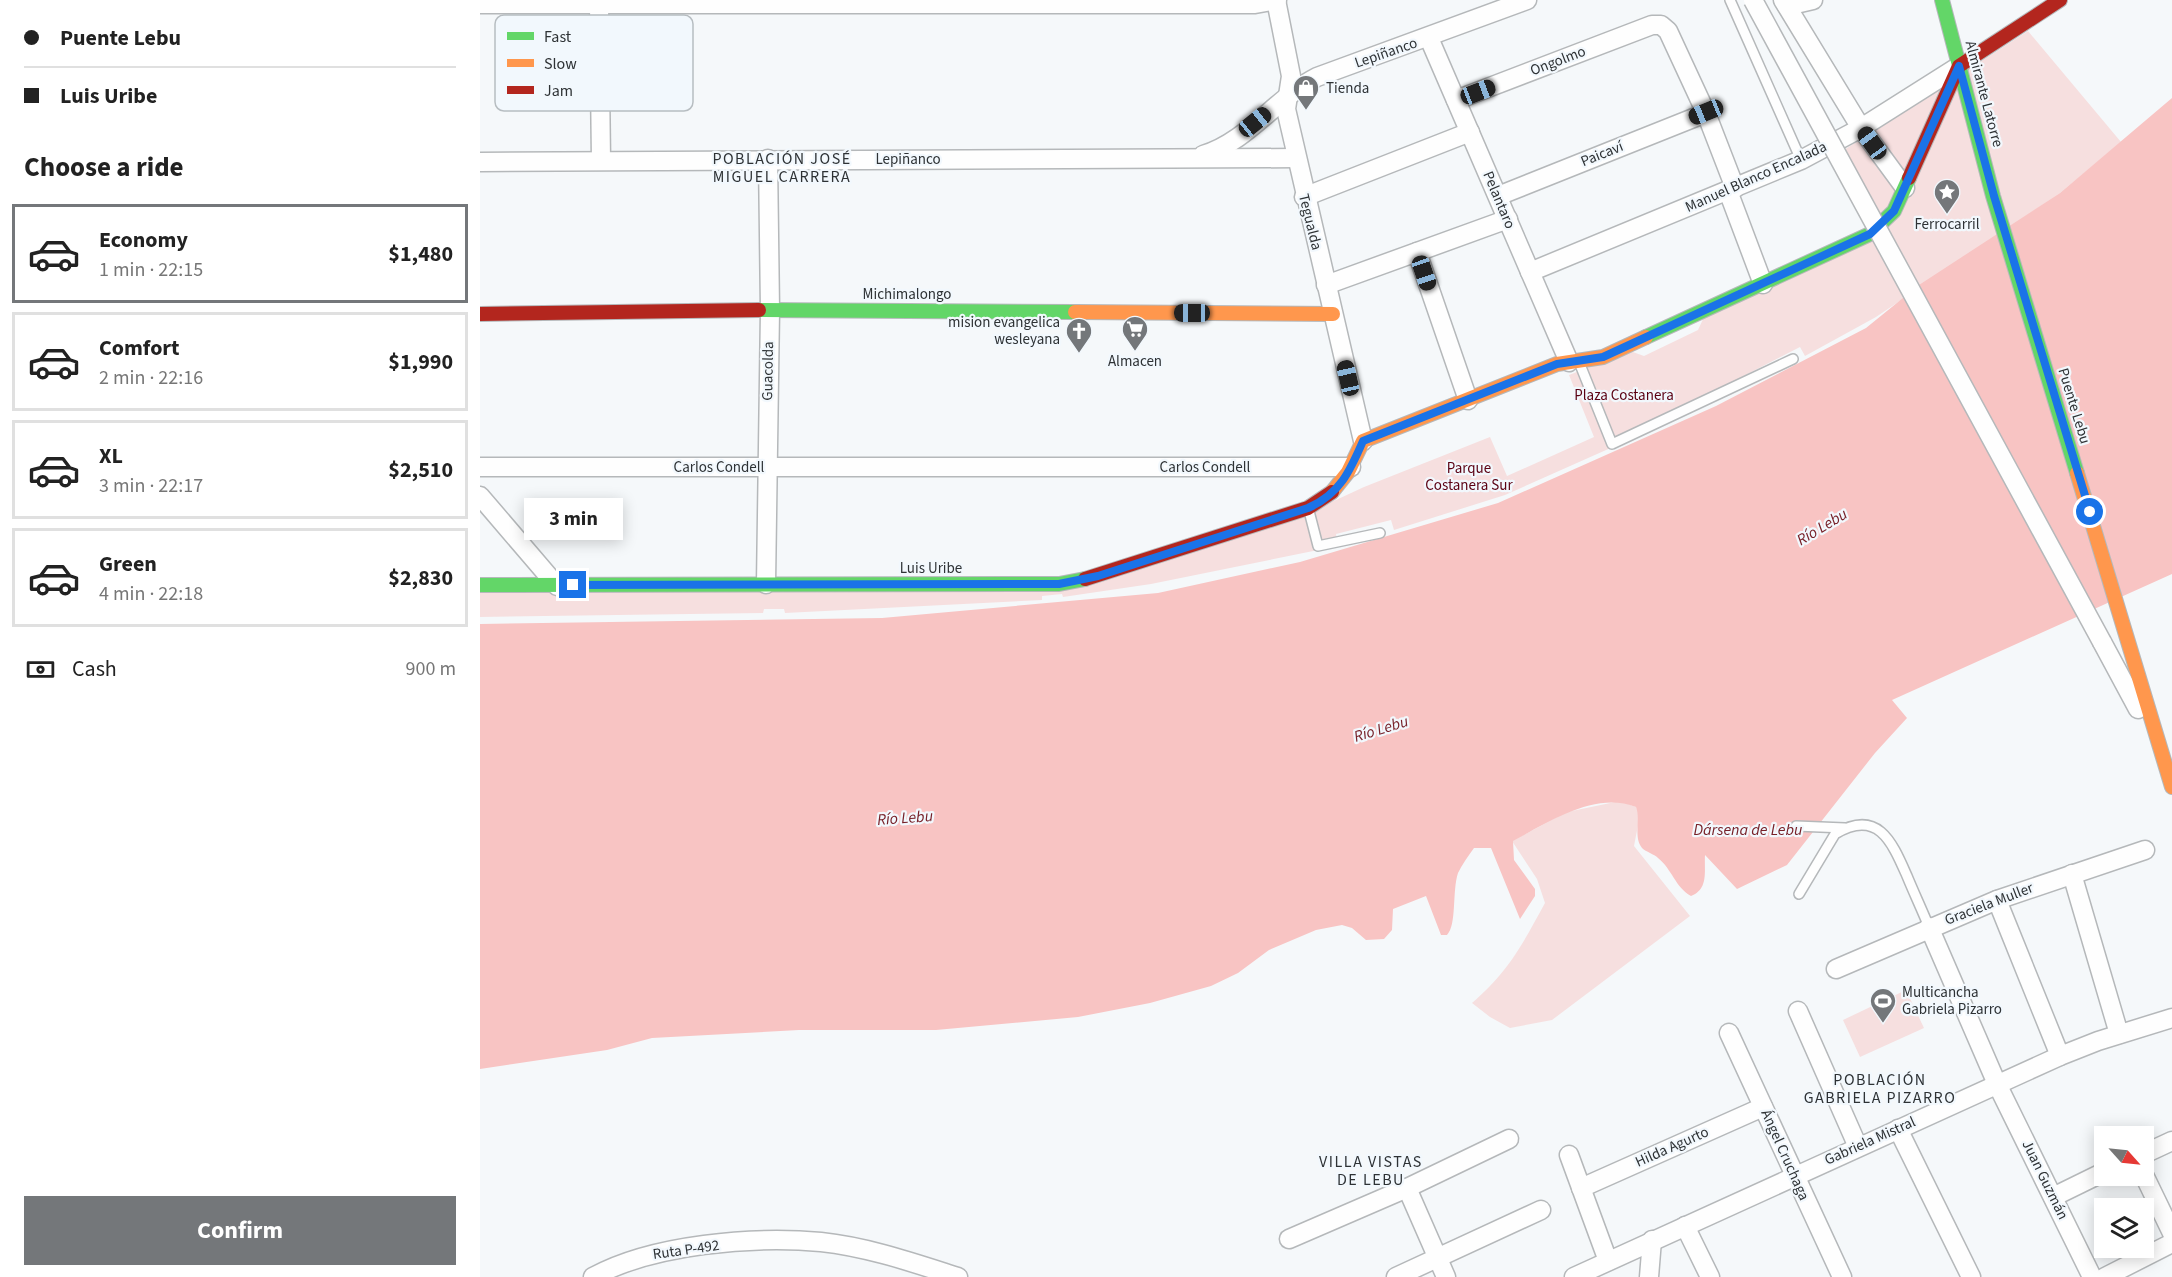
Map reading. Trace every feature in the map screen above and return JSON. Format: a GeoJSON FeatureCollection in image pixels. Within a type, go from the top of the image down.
{"type":"FeatureCollection","features":[{"type":"Feature","properties":{"kind":"street"},"geometry":{"type":"LineString","coordinates":[[480,4],[1255,4],[1277,0]]}},
{"type":"Feature","properties":{"kind":"street","name":"Tegualda"},"geometry":{"type":"LineString","coordinates":[[1277,0],[1292,76],[1286,109],[1304,197],[1363,441]]}},
{"type":"Feature","properties":{"kind":"street","name":"Lepiñanco"},"geometry":{"type":"LineString","coordinates":[[1192,158],[1227,144],[1289,93],[1317,77],[1429,38],[1527,0]]}},
{"type":"Feature","properties":{"kind":"street"},"geometry":{"type":"LineString","coordinates":[[1753,0],[2102,642],[2167,749]]}},
{"type":"Feature","properties":{"kind":"street"},"geometry":{"type":"LineString","coordinates":[[1813,0],[1785,3],[1862,128],[1905,188]]}},
{"type":"Feature","properties":{"kind":"street","name":"Almirante Latorre"},"geometry":{"type":"LineString","coordinates":[[1942,0],[1994,196]]}},
{"type":"Feature","properties":{"kind":"street","name":"Manuel Blanco Encalada"},"geometry":{"type":"LineString","coordinates":[[1530,272],[1801,160],[1862,128],[2060,0]]}},
{"type":"Feature","properties":{"kind":"street"},"geometry":{"type":"LineString","coordinates":[[598,5],[598,15]]}},
{"type":"Feature","properties":{"kind":"street","name":"Ongolmo"},"geometry":{"type":"LineString","coordinates":[[1456,100],[1652,25],[1661,25],[1668,31],[1706,112]]}},
{"type":"Feature","properties":{"kind":"street","name":"Pelantaro"},"geometry":{"type":"LineString","coordinates":[[1429,38],[1530,272],[1574,362]]}},
{"type":"Feature","properties":{"kind":"street"},"geometry":{"type":"LineString","coordinates":[[1352,467],[1363,441],[1557,364],[1603,357],[1870,234],[1890,217],[1959,66]]}},
{"type":"Feature","properties":{"kind":"street"},"geometry":{"type":"LineString","coordinates":[[600,111],[601,160]]}},
{"type":"Feature","properties":{"kind":"street"},"geometry":{"type":"LineString","coordinates":[[1706,112],[1762,284]]}},
{"type":"Feature","properties":{"kind":"street","name":"Paicaví"},"geometry":{"type":"LineString","coordinates":[[1497,196],[1706,112]]}},
{"type":"Feature","properties":{"kind":"street"},"geometry":{"type":"LineString","coordinates":[[1304,197],[1470,132]]}},
{"type":"Feature","properties":{"kind":"street","name":"Lepiñanco"},"geometry":{"type":"LineString","coordinates":[[480,162],[1296,158]]}},
{"type":"Feature","properties":{"kind":"street","name":"Guacolda"},"geometry":{"type":"LineString","coordinates":[[766,584],[770,310],[768,159]]}},
{"type":"Feature","properties":{"kind":"street","name":"Puente Lebu"},"geometry":{"type":"LineString","coordinates":[[1994,196],[2124,624],[2167,749],[2172,788]]}},
{"type":"Feature","properties":{"kind":"street"},"geometry":{"type":"LineString","coordinates":[[1326,285],[1508,219]]}},
{"type":"Feature","properties":{"kind":"street"},"geometry":{"type":"LineString","coordinates":[[1417,252],[1468,400]]}},
{"type":"Feature","properties":{"kind":"street","name":"Michimalongo"},"geometry":{"type":"LineString","coordinates":[[480,314],[770,310],[1333,314]]}},
{"type":"Feature","properties":{"kind":"street","name":"Carlos Condell"},"geometry":{"type":"LineString","coordinates":[[480,467],[1352,467]]}},
{"type":"Feature","properties":{"kind":"street","name":"Luis Uribe"},"geometry":{"type":"LineString","coordinates":[[480,585],[1046,585],[1073,582],[1308,508],[1336,490],[1352,467]]}},
{"type":"Feature","properties":{"kind":"street"},"geometry":{"type":"LineString","coordinates":[[480,496],[557,586]]}},
{"type":"Feature","properties":{"kind":"street","name":"Graciela Muller"},"geometry":{"type":"LineString","coordinates":[[1836,969],[1929,927],[1997,900],[2145,850]]}},
{"type":"Feature","properties":{"kind":"street"},"geometry":{"type":"LineString","coordinates":[[2072,874],[2119,1034]]}},
{"type":"Feature","properties":{"kind":"street"},"geometry":{"type":"LineString","coordinates":[[1997,900],[2060,1056]]}},
{"type":"Feature","properties":{"kind":"street","name":"Juan Guzmán"},"geometry":{"type":"LineString","coordinates":[[1929,927],[1997,1083],[2092,1277]]}},
{"type":"Feature","properties":{"kind":"street"},"geometry":{"type":"LineString","coordinates":[[1798,1011],[1858,1147]]}},
{"type":"Feature","properties":{"kind":"street","name":"Gabriela Mistral"},"geometry":{"type":"LineString","coordinates":[[1574,1277],[1997,1083],[2119,1034],[2172,1018]]}},
{"type":"Feature","properties":{"kind":"street","name":"Ángel Cruchaga"},"geometry":{"type":"LineString","coordinates":[[1729,1033],[1793,1176],[1842,1277]]}},
{"type":"Feature","properties":{"kind":"street","name":"Hilda Agurto"},"geometry":{"type":"LineString","coordinates":[[1581,1188],[1763,1107]]}},
{"type":"Feature","properties":{"kind":"street"},"geometry":{"type":"LineString","coordinates":[[1898,1129],[1971,1277]]}},
{"type":"Feature","properties":{"kind":"street"},"geometry":{"type":"LineString","coordinates":[[1289,1239],[1407,1188],[1509,1139]]}},
{"type":"Feature","properties":{"kind":"street"},"geometry":{"type":"LineString","coordinates":[[2154,1149],[2172,1141]]}},
{"type":"Feature","properties":{"kind":"street"},"geometry":{"type":"LineString","coordinates":[[1569,1155],[1608,1261]]}},
{"type":"Feature","properties":{"kind":"street"},"geometry":{"type":"LineString","coordinates":[[2053,1197],[2094,1177]]}},
{"type":"Feature","properties":{"kind":"street"},"geometry":{"type":"LineString","coordinates":[[2149,1186],[2172,1233]]}},
{"type":"Feature","properties":{"kind":"street"},"geometry":{"type":"LineString","coordinates":[[1407,1188],[1446,1277]]}},
{"type":"Feature","properties":{"kind":"street"},"geometry":{"type":"LineString","coordinates":[[1396,1277],[1541,1210]]}},
{"type":"Feature","properties":{"kind":"street"},"geometry":{"type":"LineString","coordinates":[[1684,1226],[1710,1277]]}},
{"type":"Feature","properties":{"kind":"street"},"geometry":{"type":"LineString","coordinates":[[1649,1277],[1652,1240]]}},
{"type":"Feature","properties":{"kind":"street","name":"Ruta P-492"},"geometry":{"type":"LineString","coordinates":[[593,1277],[631,1260],[671,1250],[784,1241],[850,1247],[958,1277]]}},
{"type":"Feature","properties":{"kind":"street"},"geometry":{"type":"LineString","coordinates":[[2105,1277],[2172,1243]]}},
{"type":"Feature","properties":{"kind":"lane"},"geometry":{"type":"LineString","coordinates":[[1730,0],[1801,160]]}},
{"type":"Feature","properties":{"kind":"lane"},"geometry":{"type":"LineString","coordinates":[[1574,362],[1612,444],[1793,359]]}},
{"type":"Feature","properties":{"kind":"lane"},"geometry":{"type":"LineString","coordinates":[[1308,508],[1318,546],[1380,533]]}},
{"type":"Feature","properties":{"kind":"lane"},"geometry":{"type":"LineString","coordinates":[[1796,826],[1845,828],[1868,825],[1882,831],[1889,839],[1929,927]]}},
{"type":"Feature","properties":{"kind":"lane"},"geometry":{"type":"LineString","coordinates":[[1799,894],[1825,847],[1835,834],[1845,828]]}},
{"type":"Feature","properties":{"kind":"green space"},"geometry":{"type":"Polygon","coordinates":[[[2028,31],[2121,142],[2060,193],[1876,317],[1805,356],[1800,347],[1728,384],[1732,394],[1505,495],[1394,530],[1391,520],[1336,534],[1338,546],[1151,584],[1063,597],[1062,594],[1042,596],[1042,600],[785,613],[784,609],[764,609],[763,613],[480,617],[480,590],[1057,588],[1336,500],[1490,437],[1507,476],[1594,437],[1569,375],[1630,351],[1644,356],[1698,330],[1704,317],[1886,232],[1844,150],[2028,31]]]}},
{"type":"Feature","properties":{"kind":"green space"},"geometry":{"type":"Polygon","coordinates":[[[1620,801],[1636,807],[1640,815],[1634,846],[1690,916],[1552,1020],[1510,1028],[1490,1017],[1472,1003],[1496,980],[1522,945],[1545,903],[1537,879],[1512,841],[1567,812],[1620,801]]]}},
{"type":"Feature","properties":{"kind":"green space","name":"Multicancha Gabriela Pizarro"},"geometry":{"type":"Polygon","coordinates":[[[1906,990],[1924,1028],[1860,1057],[1843,1020],[1906,990]]]}},
{"type":"Feature","properties":{"kind":"water"},"geometry":{"type":"Polygon","coordinates":[[[2172,98],[2172,574],[1892,700],[1907,718],[1875,753],[1787,865],[1737,889],[1705,855],[1703,884],[1697,893],[1691,896],[1681,888],[1663,862],[1639,844],[1636,807],[1620,803],[1605,803],[1573,811],[1513,841],[1514,860],[1535,889],[1535,896],[1520,919],[1491,848],[1474,848],[1458,873],[1452,924],[1447,935],[1441,935],[1426,896],[1393,909],[1392,930],[1384,939],[1366,940],[1352,928],[1342,925],[1316,930],[1269,950],[1238,973],[1211,986],[1150,1003],[1078,1017],[936,1030],[799,1030],[652,1038],[607,1050],[480,1069],[480,624],[882,618],[1158,593],[1300,562],[1498,503],[1716,406],[1866,328],[1919,285],[2060,193],[2172,98]]]}},
{"type":"Feature","properties":{"kind":"traffic: fast"},"geometry":{"type":"LineString","coordinates":[[1942,0],[1993,196],[2077,473]]}},
{"type":"Feature","properties":{"kind":"traffic: fast"},"geometry":{"type":"LineString","coordinates":[[1646,337],[1870,234],[1894,211],[1909,178]]}},
{"type":"Feature","properties":{"kind":"traffic: fast"},"geometry":{"type":"LineString","coordinates":[[759,310],[1075,312]]}},
{"type":"Feature","properties":{"kind":"traffic: fast"},"geometry":{"type":"LineString","coordinates":[[480,585],[1059,584],[1085,579]]}},
{"type":"Feature","properties":{"kind":"traffic: slow"},"geometry":{"type":"LineString","coordinates":[[1075,312],[1333,314]]}},
{"type":"Feature","properties":{"kind":"traffic: slow"},"geometry":{"type":"LineString","coordinates":[[1332,492],[1348,472],[1363,441],[1557,364],[1603,357],[1646,337]]}},
{"type":"Feature","properties":{"kind":"traffic: slow"},"geometry":{"type":"LineString","coordinates":[[2077,473],[2172,787]]}},
{"type":"Feature","properties":{"kind":"traffic: jam"},"geometry":{"type":"LineString","coordinates":[[1909,178],[1959,66],[2060,0]]}},
{"type":"Feature","properties":{"kind":"traffic: jam"},"geometry":{"type":"LineString","coordinates":[[480,314],[759,310]]}},
{"type":"Feature","properties":{"kind":"traffic: jam"},"geometry":{"type":"LineString","coordinates":[[1085,579],[1308,508],[1332,492]]}},
{"type":"Feature","properties":{"kind":"place","name":"Tienda"},"geometry":{"type":"Point","coordinates":[1306,111]}},
{"type":"Feature","properties":{"kind":"place","name":"Ferrocarril"},"geometry":{"type":"Point","coordinates":[1947,215]}},
{"type":"Feature","properties":{"kind":"place","name":"Almacen"},"geometry":{"type":"Point","coordinates":[1135,352]}},
{"type":"Feature","properties":{"kind":"place","name":"mision evangelica wesleyana"},"geometry":{"type":"Point","coordinates":[1079,354]}},
{"type":"Feature","properties":{"kind":"place","name":"Multicancha Gabriela Pizarro"},"geometry":{"type":"Point","coordinates":[1883,1024]}},
{"type":"Feature","properties":{"kind":"district","name":"POBLACIÓN JOSÉ MIGUEL CARRERA"},"geometry":{"type":"Point","coordinates":[782,168]}},
{"type":"Feature","properties":{"kind":"district","name":"POBLACIÓN GABRIELA PIZARRO"},"geometry":{"type":"Point","coordinates":[1880,1089]}},
{"type":"Feature","properties":{"kind":"district","name":"VILLA VISTAS DE LEBU"},"geometry":{"type":"Point","coordinates":[1371,1171]}},
{"type":"Feature","properties":{"kind":"route"},"geometry":{"type":"LineString","coordinates":[[573,585],[1059,584],[1098,576],[1308,508],[1325,500],[1341,486],[1363,441],[1557,364],[1603,357],[1870,234],[1894,211],[1959,66],[1994,196],[2090,512]]}},
{"type":"Feature","properties":{"kind":"park label","name":"Plaza Costanera"},"geometry":{"type":"Point","coordinates":[1624,395]}},
{"type":"Feature","properties":{"kind":"park label","name":"Parque Costanera Sur"},"geometry":{"type":"Point","coordinates":[1469,476]}},
{"type":"Feature","properties":{"kind":"water label","name":"Río Lebu"},"geometry":{"type":"Point","coordinates":[1822,527]}},
{"type":"Feature","properties":{"kind":"water label","name":"Río Lebu"},"geometry":{"type":"Point","coordinates":[1381,729]}},
{"type":"Feature","properties":{"kind":"water label","name":"Río Lebu"},"geometry":{"type":"Point","coordinates":[905,818]}},
{"type":"Feature","properties":{"kind":"water label","name":"Dársena de Lebu"},"geometry":{"type":"Point","coordinates":[1748,830]}}]}
